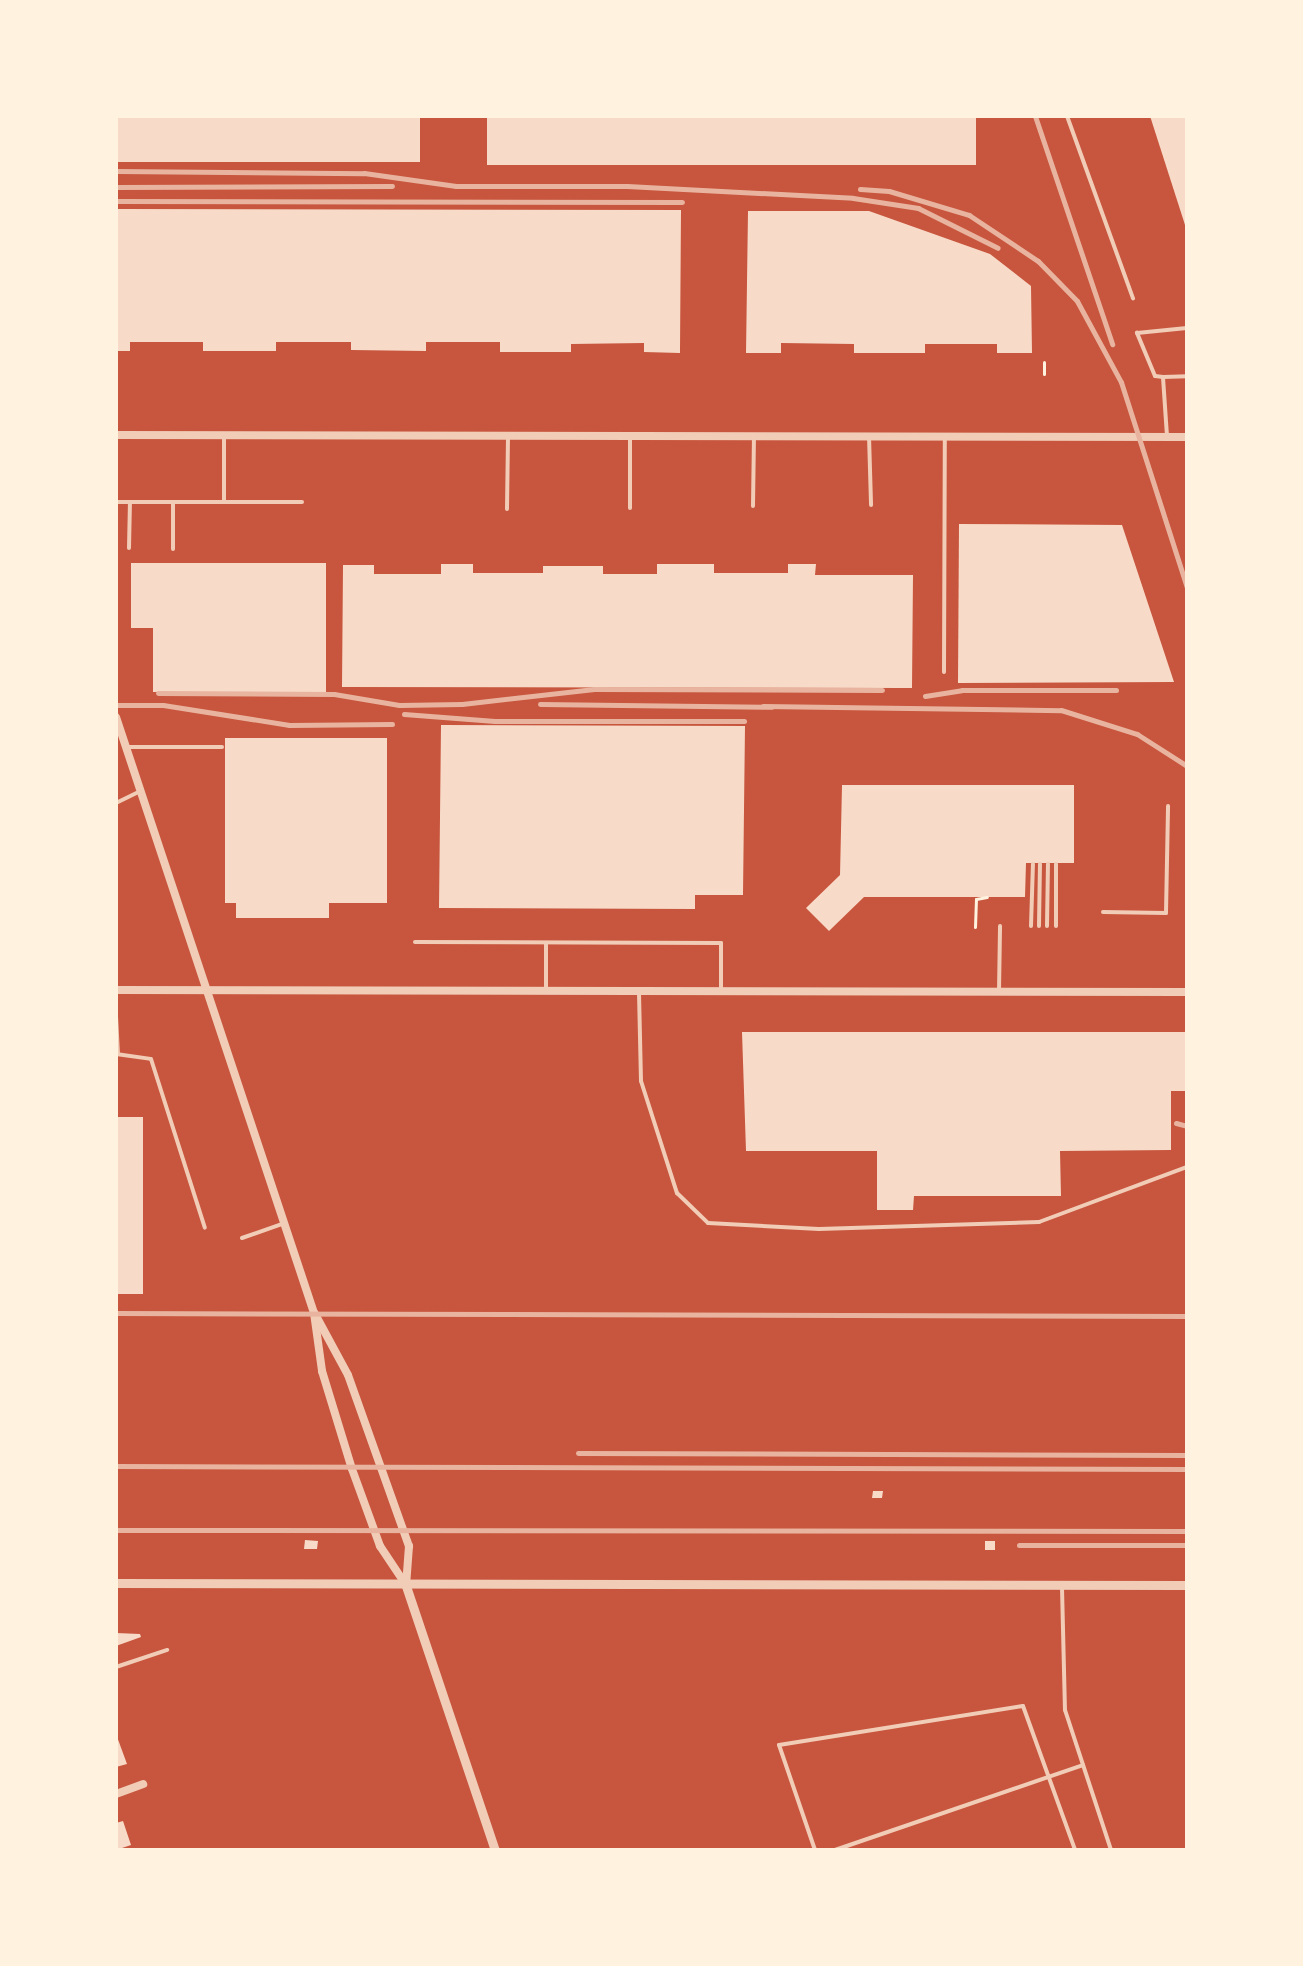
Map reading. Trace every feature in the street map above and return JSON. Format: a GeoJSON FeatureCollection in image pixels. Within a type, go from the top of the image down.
{"type":"FeatureCollection","features":[{"type":"Feature","properties":{"kind":"street"},"geometry":{"type":"LineString","coordinates":[[116,435],[1187,437]]}},
{"type":"Feature","properties":{"kind":"street"},"geometry":{"type":"LineString","coordinates":[[116,717],[119,735],[141,791],[314,1313],[348,1375],[409,1546],[406,1586]]}},
{"type":"Feature","properties":{"kind":"street"},"geometry":{"type":"LineString","coordinates":[[116,990],[1187,992]]}},
{"type":"Feature","properties":{"kind":"street"},"geometry":{"type":"LineString","coordinates":[[314,1313],[317,1352],[352,1469],[380,1546],[406,1586],[495,1850]]}},
{"type":"Feature","properties":{"kind":"street"},"geometry":{"type":"LineString","coordinates":[[116,1583],[406,1586],[1187,1585]]}},
{"type":"Feature","properties":{"kind":"street"},"geometry":{"type":"LineString","coordinates":[[116,1794],[143,1784]]}},
{"type":"Feature","properties":{"kind":"lane"},"geometry":{"type":"LineString","coordinates":[[1067,116],[1133,298]]}},
{"type":"Feature","properties":{"kind":"lane"},"geometry":{"type":"LineString","coordinates":[[1187,328],[1137,333],[1155,376],[1187,376]]}},
{"type":"Feature","properties":{"kind":"lane"},"geometry":{"type":"LineString","coordinates":[[1163,377],[1167,436]]}},
{"type":"Feature","properties":{"kind":"lane"},"geometry":{"type":"LineString","coordinates":[[224,435],[224,502]]}},
{"type":"Feature","properties":{"kind":"lane"},"geometry":{"type":"LineString","coordinates":[[507,509],[508,436]]}},
{"type":"Feature","properties":{"kind":"lane"},"geometry":{"type":"LineString","coordinates":[[630,436],[630,508]]}},
{"type":"Feature","properties":{"kind":"lane"},"geometry":{"type":"LineString","coordinates":[[753,506],[754,436]]}},
{"type":"Feature","properties":{"kind":"lane"},"geometry":{"type":"LineString","coordinates":[[869,436],[871,505]]}},
{"type":"Feature","properties":{"kind":"lane"},"geometry":{"type":"LineString","coordinates":[[944,672],[945,436]]}},
{"type":"Feature","properties":{"kind":"lane"},"geometry":{"type":"LineString","coordinates":[[116,502],[302,502]]}},
{"type":"Feature","properties":{"kind":"lane"},"geometry":{"type":"LineString","coordinates":[[129,548],[130,502]]}},
{"type":"Feature","properties":{"kind":"lane"},"geometry":{"type":"LineString","coordinates":[[173,502],[173,549]]}},
{"type":"Feature","properties":{"kind":"lane"},"geometry":{"type":"LineString","coordinates":[[126,747],[222,747]]}},
{"type":"Feature","properties":{"kind":"lane"},"geometry":{"type":"LineString","coordinates":[[116,803],[141,791]]}},
{"type":"Feature","properties":{"kind":"lane"},"geometry":{"type":"LineString","coordinates":[[1103,912],[1166,913],[1168,806]]}},
{"type":"Feature","properties":{"kind":"lane"},"geometry":{"type":"LineString","coordinates":[[1031,926],[1036,864],[1039,926]]}},
{"type":"Feature","properties":{"kind":"lane"},"geometry":{"type":"LineString","coordinates":[[1047,926],[1048,864]]}},
{"type":"Feature","properties":{"kind":"lane"},"geometry":{"type":"LineString","coordinates":[[1056,864],[1056,926]]}},
{"type":"Feature","properties":{"kind":"lane"},"geometry":{"type":"LineString","coordinates":[[999,992],[1000,926]]}},
{"type":"Feature","properties":{"kind":"lane"},"geometry":{"type":"LineString","coordinates":[[415,942],[721,943],[721,991]]}},
{"type":"Feature","properties":{"kind":"lane"},"geometry":{"type":"LineString","coordinates":[[546,943],[546,991]]}},
{"type":"Feature","properties":{"kind":"lane"},"geometry":{"type":"LineString","coordinates":[[639,991],[641,1081],[677,1193],[708,1223],[819,1229],[1039,1222],[1187,1167]]}},
{"type":"Feature","properties":{"kind":"lane"},"geometry":{"type":"LineString","coordinates":[[116,1016],[117,1054],[151,1059],[205,1228]]}},
{"type":"Feature","properties":{"kind":"lane"},"geometry":{"type":"LineString","coordinates":[[242,1238],[284,1223]]}},
{"type":"Feature","properties":{"kind":"lane"},"geometry":{"type":"LineString","coordinates":[[1062,1585],[1062,1688],[1111,1850]]}},
{"type":"Feature","properties":{"kind":"lane"},"geometry":{"type":"LineString","coordinates":[[116,1667],[167,1650]]}},
{"type":"Feature","properties":{"kind":"lane"},"geometry":{"type":"LineString","coordinates":[[815,1850],[779,1745],[1023,1706],[1075,1850]]}},
{"type":"Feature","properties":{"kind":"lane"},"geometry":{"type":"LineString","coordinates":[[835,1850],[1083,1765]]}},
{"type":"Feature","properties":{"kind":"path"},"geometry":{"type":"LineString","coordinates":[[1044,362],[1044,374]]}},
{"type":"Feature","properties":{"kind":"path"},"geometry":{"type":"LineString","coordinates":[[975,927],[976,899],[987,897]]}},
{"type":"Feature","properties":{"kind":"building"},"geometry":{"type":"Polygon","coordinates":[[[116,116],[420,116],[420,162],[116,162],[116,116]]]}},
{"type":"Feature","properties":{"kind":"building"},"geometry":{"type":"Polygon","coordinates":[[[487,116],[976,116],[976,165],[487,165],[487,116]]]}},
{"type":"Feature","properties":{"kind":"building"},"geometry":{"type":"Polygon","coordinates":[[[1150,116],[1187,116],[1187,228],[1186,228],[1150,116]]]}},
{"type":"Feature","properties":{"kind":"building"},"geometry":{"type":"Polygon","coordinates":[[[116,209],[681,210],[680,353],[644,352],[644,343],[571,344],[571,352],[500,352],[500,342],[426,342],[426,351],[351,350],[351,342],[276,342],[276,351],[203,351],[203,342],[130,342],[130,351],[116,351],[116,209]]]}},
{"type":"Feature","properties":{"kind":"building"},"geometry":{"type":"Polygon","coordinates":[[[748,211],[869,211],[990,254],[1031,286],[1032,353],[997,353],[997,344],[925,344],[925,353],[854,353],[854,344],[781,343],[781,353],[746,353],[748,211]]]}},
{"type":"Feature","properties":{"kind":"building"},"geometry":{"type":"Polygon","coordinates":[[[959,524],[1122,525],[1174,682],[958,683],[959,524]]]}},
{"type":"Feature","properties":{"kind":"building"},"geometry":{"type":"Polygon","coordinates":[[[131,563],[326,563],[326,692],[153,692],[153,628],[131,628],[131,563]]]}},
{"type":"Feature","properties":{"kind":"building"},"geometry":{"type":"Polygon","coordinates":[[[441,564],[473,564],[473,573],[543,573],[543,566],[603,566],[603,574],[657,574],[657,564],[714,564],[714,573],[788,573],[788,564],[816,564],[815,575],[913,575],[912,688],[342,687],[343,565],[374,565],[374,574],[441,574],[441,564]]]}},
{"type":"Feature","properties":{"kind":"building"},"geometry":{"type":"Polygon","coordinates":[[[441,725],[745,726],[743,895],[695,895],[695,909],[439,908],[441,725]]]}},
{"type":"Feature","properties":{"kind":"building"},"geometry":{"type":"Polygon","coordinates":[[[225,738],[387,738],[387,903],[329,903],[329,918],[236,918],[236,903],[225,903],[225,738]]]}},
{"type":"Feature","properties":{"kind":"building"},"geometry":{"type":"Polygon","coordinates":[[[842,785],[1074,785],[1074,863],[1026,863],[1025,897],[864,897],[829,931],[806,908],[840,875],[842,785]]]}},
{"type":"Feature","properties":{"kind":"building"},"geometry":{"type":"Polygon","coordinates":[[[742,1032],[1187,1032],[1187,1091],[1171,1091],[1171,1150],[1060,1151],[1061,1196],[914,1196],[913,1210],[877,1210],[877,1151],[746,1151],[742,1032]]]}},
{"type":"Feature","properties":{"kind":"building"},"geometry":{"type":"Polygon","coordinates":[[[116,1117],[143,1117],[143,1294],[116,1294],[116,1117]]]}},
{"type":"Feature","properties":{"kind":"building"},"geometry":{"type":"Polygon","coordinates":[[[873,1491],[883,1491],[882,1498],[872,1498],[873,1491]]]}},
{"type":"Feature","properties":{"kind":"building"},"geometry":{"type":"Polygon","coordinates":[[[305,1540],[318,1541],[317,1549],[304,1549],[305,1540]]]}},
{"type":"Feature","properties":{"kind":"building"},"geometry":{"type":"Polygon","coordinates":[[[985,1541],[995,1541],[995,1550],[985,1550],[985,1541]]]}},
{"type":"Feature","properties":{"kind":"building"},"geometry":{"type":"Polygon","coordinates":[[[116,1633],[140,1634],[141,1637],[116,1646],[116,1633]]]}},
{"type":"Feature","properties":{"kind":"building"},"geometry":{"type":"Polygon","coordinates":[[[116,1734],[127,1764],[116,1767],[116,1734]]]}},
{"type":"Feature","properties":{"kind":"building"},"geometry":{"type":"Polygon","coordinates":[[[123,1821],[131,1845],[116,1850],[116,1823],[123,1821]]]}},
{"type":"Feature","properties":{"kind":"railway"},"geometry":{"type":"LineString","coordinates":[[1035,116],[1112,344]]}},
{"type":"Feature","properties":{"kind":"railway"},"geometry":{"type":"LineString","coordinates":[[116,171],[364,173],[456,186],[627,186],[853,198],[918,208],[998,248]]}},
{"type":"Feature","properties":{"kind":"railway"},"geometry":{"type":"LineString","coordinates":[[116,187],[392,186]]}},
{"type":"Feature","properties":{"kind":"railway"},"geometry":{"type":"LineString","coordinates":[[860,189],[889,191],[969,215],[1038,261],[1077,301],[1121,382],[1187,588]]}},
{"type":"Feature","properties":{"kind":"railway"},"geometry":{"type":"LineString","coordinates":[[116,201],[682,202]]}},
{"type":"Feature","properties":{"kind":"railway"},"geometry":{"type":"LineString","coordinates":[[158,693],[334,694],[399,705],[462,704],[594,689],[882,690]]}},
{"type":"Feature","properties":{"kind":"railway"},"geometry":{"type":"LineString","coordinates":[[925,696],[962,690],[1116,690]]}},
{"type":"Feature","properties":{"kind":"railway"},"geometry":{"type":"LineString","coordinates":[[540,704],[772,707]]}},
{"type":"Feature","properties":{"kind":"railway"},"geometry":{"type":"LineString","coordinates":[[116,705],[163,705],[289,725],[392,724]]}},
{"type":"Feature","properties":{"kind":"railway"},"geometry":{"type":"LineString","coordinates":[[763,706],[1061,710],[1137,734],[1187,766]]}},
{"type":"Feature","properties":{"kind":"railway"},"geometry":{"type":"LineString","coordinates":[[404,714],[495,721],[744,721]]}},
{"type":"Feature","properties":{"kind":"railway"},"geometry":{"type":"LineString","coordinates":[[1176,1123],[1187,1126]]}},
{"type":"Feature","properties":{"kind":"railway"},"geometry":{"type":"LineString","coordinates":[[116,1313],[1187,1316]]}},
{"type":"Feature","properties":{"kind":"railway"},"geometry":{"type":"LineString","coordinates":[[578,1453],[1187,1455]]}},
{"type":"Feature","properties":{"kind":"railway"},"geometry":{"type":"LineString","coordinates":[[116,1466],[1187,1469]]}},
{"type":"Feature","properties":{"kind":"railway"},"geometry":{"type":"LineString","coordinates":[[116,1530],[1187,1531]]}},
{"type":"Feature","properties":{"kind":"railway"},"geometry":{"type":"LineString","coordinates":[[1019,1545],[1187,1545]]}}]}
